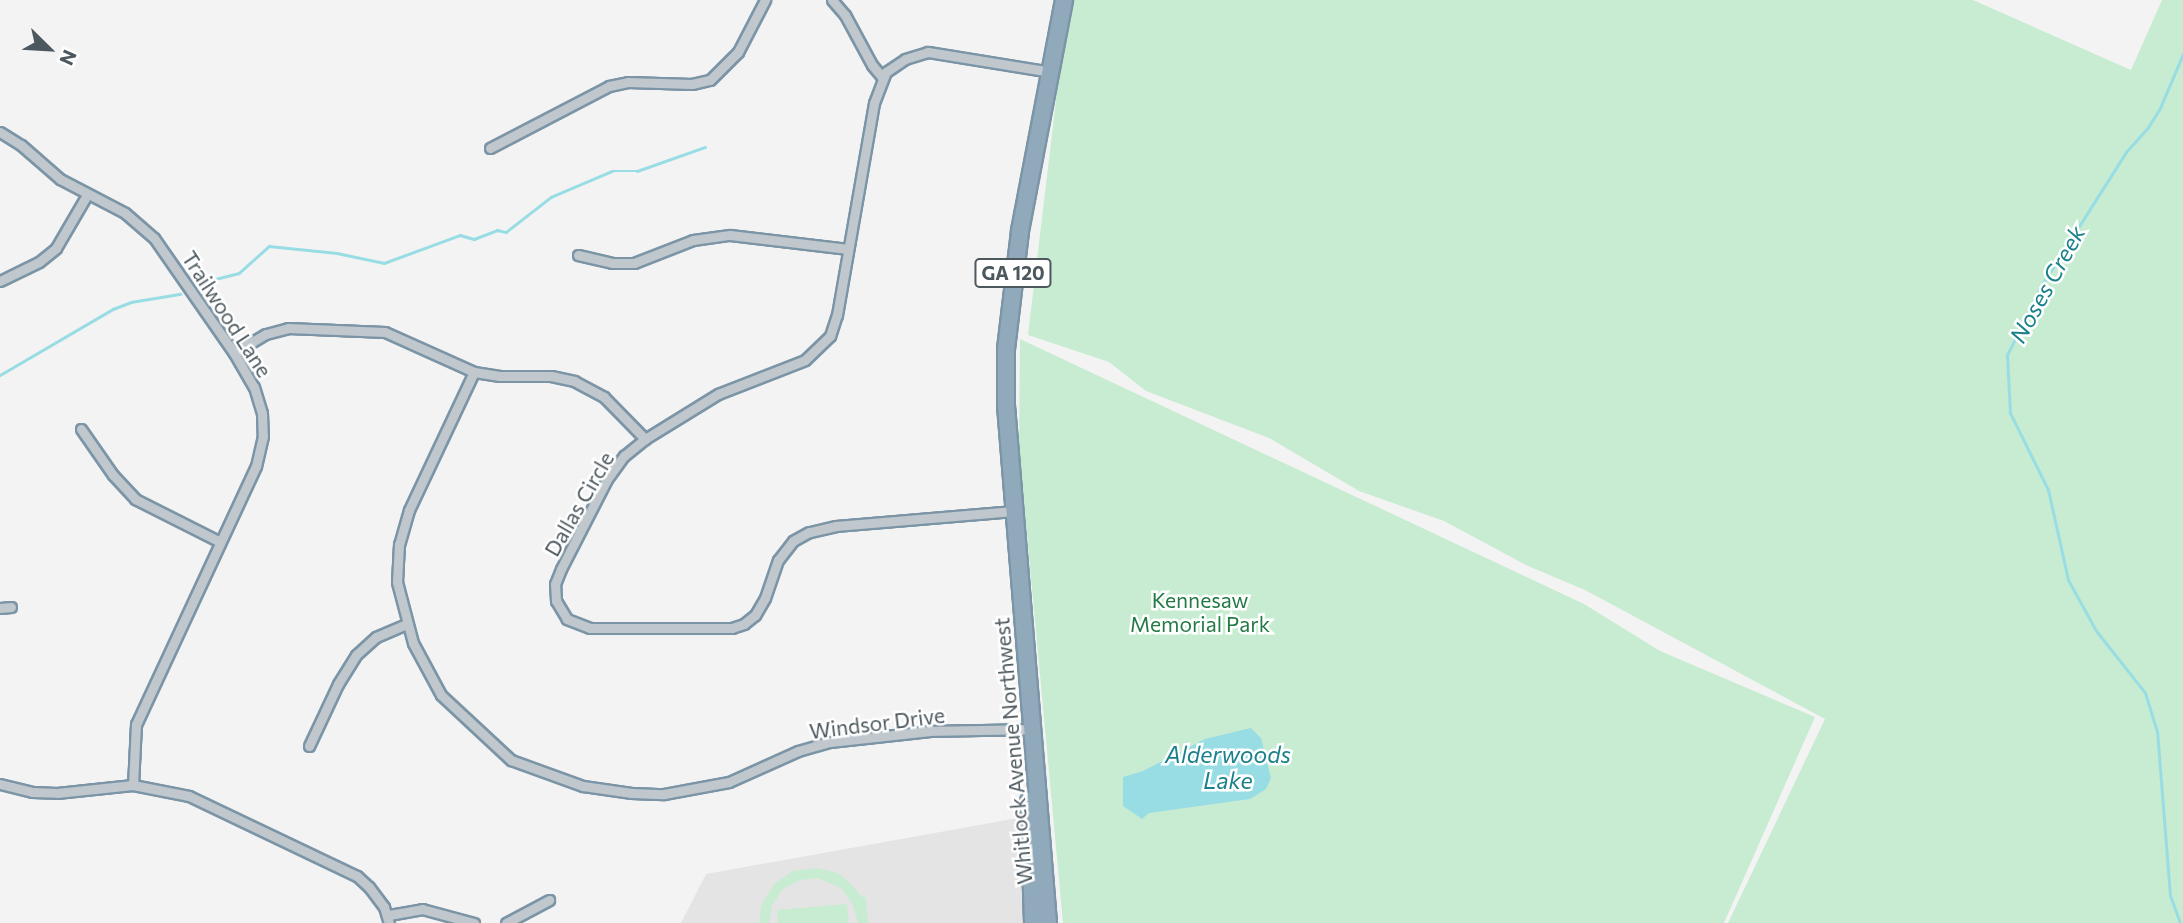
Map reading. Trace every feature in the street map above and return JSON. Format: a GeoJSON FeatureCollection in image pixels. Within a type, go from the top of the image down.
{"type":"FeatureCollection","features":[{"type":"Feature","properties":{"kind":"highway","name":"Whitlock Avenue Northwest"},"geometry":{"type":"LineString","coordinates":[[1048,923],[1029,729],[1006,406],[1008,317],[1020,231],[1064,0]]}},
{"type":"Feature","properties":{"kind":"highway","name":"Whitlock Avenue Northwest"},"geometry":{"type":"LineString","coordinates":[[1029,729],[1033,923]]}},
{"type":"Feature","properties":{"kind":"street"},"geometry":{"type":"LineString","coordinates":[[490,148],[609,86],[628,82],[692,84],[710,80],[738,52],[765,0]]}},
{"type":"Feature","properties":{"kind":"street"},"geometry":{"type":"LineString","coordinates":[[832,0],[845,15],[872,65],[883,77],[905,59],[928,52],[1051,72]]}},
{"type":"Feature","properties":{"kind":"street","name":"Dallas Circle"},"geometry":{"type":"LineString","coordinates":[[883,77],[874,103],[835,324],[820,349],[805,360],[731,387],[645,439],[613,470],[558,577],[555,592],[559,608],[577,625],[590,628],[738,626],[758,610],[782,553],[808,532],[836,526],[1014,511]]}},
{"type":"Feature","properties":{"kind":"street","name":"Trailwood Lane"},"geometry":{"type":"LineString","coordinates":[[0,132],[21,145],[60,179],[125,214],[154,238],[234,353],[258,395],[263,436],[256,466],[136,724],[134,785]]}},
{"type":"Feature","properties":{"kind":"street"},"geometry":{"type":"LineString","coordinates":[[0,281],[39,262],[57,248],[87,195]]}},
{"type":"Feature","properties":{"kind":"street"},"geometry":{"type":"LineString","coordinates":[[578,255],[612,263],[634,263],[693,240],[730,235],[848,249]]}},
{"type":"Feature","properties":{"kind":"street"},"geometry":{"type":"LineString","coordinates":[[234,353],[266,334],[288,328],[375,331],[404,339],[474,372],[500,376],[551,376],[574,382],[604,397],[645,439]]}},
{"type":"Feature","properties":{"kind":"street","name":"Windsor Drive"},"geometry":{"type":"LineString","coordinates":[[474,372],[403,526],[397,582],[407,624],[420,658],[441,695],[498,750],[530,769],[583,786],[647,794],[683,792],[729,782],[798,751],[830,742],[940,730],[1029,729]]}},
{"type":"Feature","properties":{"kind":"street"},"geometry":{"type":"LineString","coordinates":[[81,429],[113,475],[135,499],[220,542]]}},
{"type":"Feature","properties":{"kind":"street"},"geometry":{"type":"LineString","coordinates":[[0,608],[11,607]]}},
{"type":"Feature","properties":{"kind":"street"},"geometry":{"type":"LineString","coordinates":[[309,746],[338,684],[356,655],[376,637],[407,624]]}},
{"type":"Feature","properties":{"kind":"street"},"geometry":{"type":"LineString","coordinates":[[0,784],[32,792],[57,793],[134,785],[201,800],[337,864],[369,887],[389,919],[422,909],[474,923]]}},
{"type":"Feature","properties":{"kind":"street"},"geometry":{"type":"LineString","coordinates":[[506,923],[548,900]]}},
{"type":"Feature","properties":{"kind":"shaded area"},"geometry":{"type":"Polygon","coordinates":[[[1023,817],[1026,923],[681,923],[706,874],[1023,817]]]}},
{"type":"Feature","properties":{"kind":"green space"},"geometry":{"type":"Polygon","coordinates":[[[1074,0],[1973,0],[2131,70],[2162,0],[2183,0],[2183,923],[1728,923],[1825,719],[1585,590],[1528,566],[1444,521],[1359,491],[1269,438],[1146,391],[1109,362],[1028,335],[1058,84],[1074,0]]]}},
{"type":"Feature","properties":{"kind":"green space","name":"Kennesaw Memorial Park"},"geometry":{"type":"Polygon","coordinates":[[[1020,339],[1584,604],[1660,651],[1815,717],[1724,923],[1063,923],[1019,448],[1020,339]]]}},
{"type":"Feature","properties":{"kind":"green space"},"geometry":{"type":"Polygon","coordinates":[[[817,868],[838,873],[862,897],[866,897],[868,923],[858,923],[853,905],[841,888],[817,878],[800,880],[783,889],[772,905],[769,923],[759,923],[761,906],[774,884],[793,871],[817,868]]]}},
{"type":"Feature","properties":{"kind":"green space"},"geometry":{"type":"Polygon","coordinates":[[[847,904],[849,923],[778,923],[777,910],[847,904]]]}},
{"type":"Feature","properties":{"kind":"water","name":"Alderwoods Lake"},"geometry":{"type":"Polygon","coordinates":[[[1251,728],[1261,738],[1271,778],[1266,789],[1250,799],[1149,813],[1142,819],[1123,806],[1123,777],[1143,771],[1205,739],[1251,728]]]}},
{"type":"Feature","properties":{"kind":"waterway","name":"Noses Creek"},"geometry":{"type":"LineString","coordinates":[[2180,923],[2170,896],[2157,732],[2145,693],[2096,631],[2068,580],[2048,490],[2010,413],[2007,355],[2043,283],[2126,152],[2147,129],[2160,108],[2183,54]]}},
{"type":"Feature","properties":{"kind":"waterway"},"geometry":{"type":"LineString","coordinates":[[199,283],[239,273],[269,246],[337,253],[384,263],[460,235],[474,239],[497,230],[506,232],[551,197],[612,171],[637,171],[705,147]]}},
{"type":"Feature","properties":{"kind":"waterway"},"geometry":{"type":"LineString","coordinates":[[0,375],[113,309],[131,302],[180,294]]}}]}
